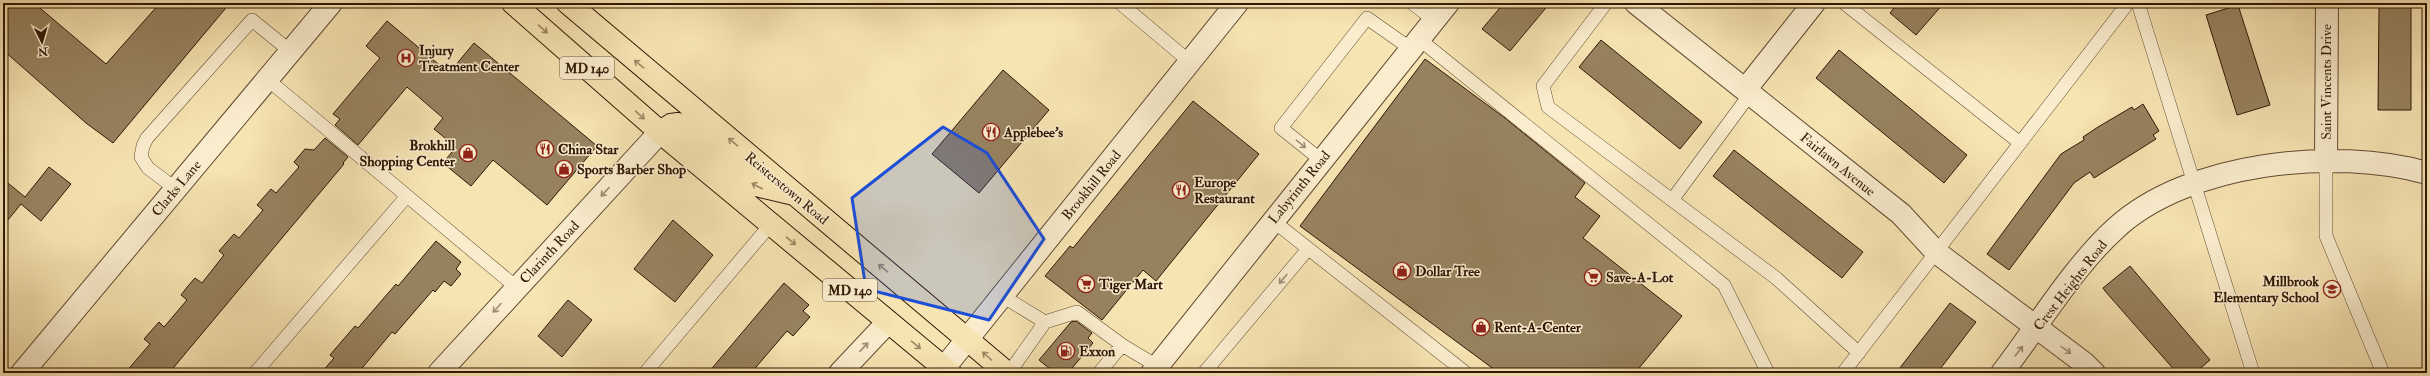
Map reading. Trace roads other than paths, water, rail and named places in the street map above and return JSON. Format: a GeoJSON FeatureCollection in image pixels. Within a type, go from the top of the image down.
{"type":"FeatureCollection","features":[{"type":"Feature","properties":{"kind":"main road","name":"MD 140"},"geometry":{"type":"LineString","coordinates":[[513,3],[660,132],[947,371]]}},
{"type":"Feature","properties":{"kind":"main road","name":"Reisterstown Road"},"geometry":{"type":"LineString","coordinates":[[568,3],[1008,373]]}},
{"type":"Feature","properties":{"kind":"main road"},"geometry":{"type":"LineString","coordinates":[[660,132],[678,124],[762,189],[795,194]]}},
{"type":"Feature","properties":{"kind":"street","name":"Clarks Lane"},"geometry":{"type":"LineString","coordinates":[[22,373],[330,3]]}},
{"type":"Feature","properties":{"kind":"street","name":"Brookhill Road"},"geometry":{"type":"LineString","coordinates":[[947,371],[967,338],[1237,3]]}},
{"type":"Feature","properties":{"kind":"street","name":"Labyrinth Road"},"geometry":{"type":"LineString","coordinates":[[1154,370],[1272,220],[1448,3]]}},
{"type":"Feature","properties":{"kind":"street","name":"Fairlawn Avenue"},"geometry":{"type":"LineString","coordinates":[[1636,3],[1901,214],[1936,252],[2036,328],[2084,362],[2094,373]]}},
{"type":"Feature","properties":{"kind":"street"},"geometry":{"type":"LineString","coordinates":[[1748,92],[1814,3]]}},
{"type":"Feature","properties":{"kind":"street","name":"Saint Vincents Drive"},"geometry":{"type":"LineString","coordinates":[[2326,3],[2326,162]]}},
{"type":"Feature","properties":{"kind":"street","name":"Clarinth Road"},"geometry":{"type":"LineString","coordinates":[[439,373],[516,287],[660,132]]}},
{"type":"Feature","properties":{"kind":"street","name":"Crest Heights Road"},"geometry":{"type":"LineString","coordinates":[[2002,373],[2091,254],[2116,228],[2146,205],[2166,193],[2195,182],[2230,172],[2270,165],[2326,162],[2375,164],[2427,173]]}},
{"type":"Feature","properties":{"kind":"street"},"geometry":{"type":"LineString","coordinates":[[840,373],[888,322]]}},
{"type":"Feature","properties":{"kind":"lane"},"geometry":{"type":"LineString","coordinates":[[1120,3],[1190,62]]}},
{"type":"Feature","properties":{"kind":"lane"},"geometry":{"type":"LineString","coordinates":[[1412,3],[1434,20]]}},
{"type":"Feature","properties":{"kind":"lane"},"geometry":{"type":"LineString","coordinates":[[1606,3],[1543,86],[1548,106],[1776,278],[1859,352]]}},
{"type":"Feature","properties":{"kind":"lane"},"geometry":{"type":"LineString","coordinates":[[1844,3],[2020,143]]}},
{"type":"Feature","properties":{"kind":"lane"},"geometry":{"type":"LineString","coordinates":[[1843,373],[2128,3]]}},
{"type":"Feature","properties":{"kind":"lane"},"geometry":{"type":"LineString","coordinates":[[2138,3],[2195,182],[2253,373]]}},
{"type":"Feature","properties":{"kind":"lane"},"geometry":{"type":"LineString","coordinates":[[1321,160],[1281,128],[1367,18],[1415,44],[1724,285],[1766,369]]}},
{"type":"Feature","properties":{"kind":"lane"},"geometry":{"type":"LineString","coordinates":[[176,189],[148,168],[141,158],[143,146],[147,138],[252,20],[290,51]]}},
{"type":"Feature","properties":{"kind":"lane"},"geometry":{"type":"LineString","coordinates":[[267,79],[516,287]]}},
{"type":"Feature","properties":{"kind":"lane"},"geometry":{"type":"LineString","coordinates":[[1672,200],[1748,92]]}},
{"type":"Feature","properties":{"kind":"lane"},"geometry":{"type":"LineString","coordinates":[[2326,162],[2326,236],[2383,373]]}},
{"type":"Feature","properties":{"kind":"lane"},"geometry":{"type":"LineString","coordinates":[[255,373],[407,196]]}},
{"type":"Feature","properties":{"kind":"lane"},"geometry":{"type":"LineString","coordinates":[[1272,220],[1466,373]]}},
{"type":"Feature","properties":{"kind":"lane"},"geometry":{"type":"LineString","coordinates":[[645,373],[771,224]]}},
{"type":"Feature","properties":{"kind":"lane"},"geometry":{"type":"LineString","coordinates":[[1204,373],[1308,249]]}},
{"type":"Feature","properties":{"kind":"lane"},"geometry":{"type":"LineString","coordinates":[[1002,296],[1046,322]]}},
{"type":"Feature","properties":{"kind":"lane"},"geometry":{"type":"LineString","coordinates":[[1008,373],[1046,322],[1077,312],[1154,370]]}},
{"type":"Feature","properties":{"kind":"lane"},"geometry":{"type":"LineString","coordinates":[[1099,373],[1122,345]]}},
{"type":"Feature","properties":{"kind":"place","name":"Injury Treatment Center"},"geometry":{"type":"Point","coordinates":[406,58]}},
{"type":"Feature","properties":{"kind":"place","name":"Applebee's"},"geometry":{"type":"Point","coordinates":[991,132]}},
{"type":"Feature","properties":{"kind":"place","name":"China Star"},"geometry":{"type":"Point","coordinates":[545,149]}},
{"type":"Feature","properties":{"kind":"place","name":"Brokhill Shopping Center"},"geometry":{"type":"Point","coordinates":[468,153]}},
{"type":"Feature","properties":{"kind":"place","name":"Sports Barber Shop"},"geometry":{"type":"Point","coordinates":[564,169]}},
{"type":"Feature","properties":{"kind":"place","name":"Europe Restaurant"},"geometry":{"type":"Point","coordinates":[1181,190]}},
{"type":"Feature","properties":{"kind":"place","name":"Dollar Tree"},"geometry":{"type":"Point","coordinates":[1402,271]}},
{"type":"Feature","properties":{"kind":"place","name":"Save-A-Lot"},"geometry":{"type":"Point","coordinates":[1593,277]}},
{"type":"Feature","properties":{"kind":"place","name":"Tiger Mart"},"geometry":{"type":"Point","coordinates":[1086,284]}},
{"type":"Feature","properties":{"kind":"place","name":"Millbrook Elementary School"},"geometry":{"type":"Point","coordinates":[2332,289]}},
{"type":"Feature","properties":{"kind":"place","name":"Rent-A-Center"},"geometry":{"type":"Point","coordinates":[1481,327]}},
{"type":"Feature","properties":{"kind":"place","name":"Exxon"},"geometry":{"type":"Point","coordinates":[1066,351]}}]}
